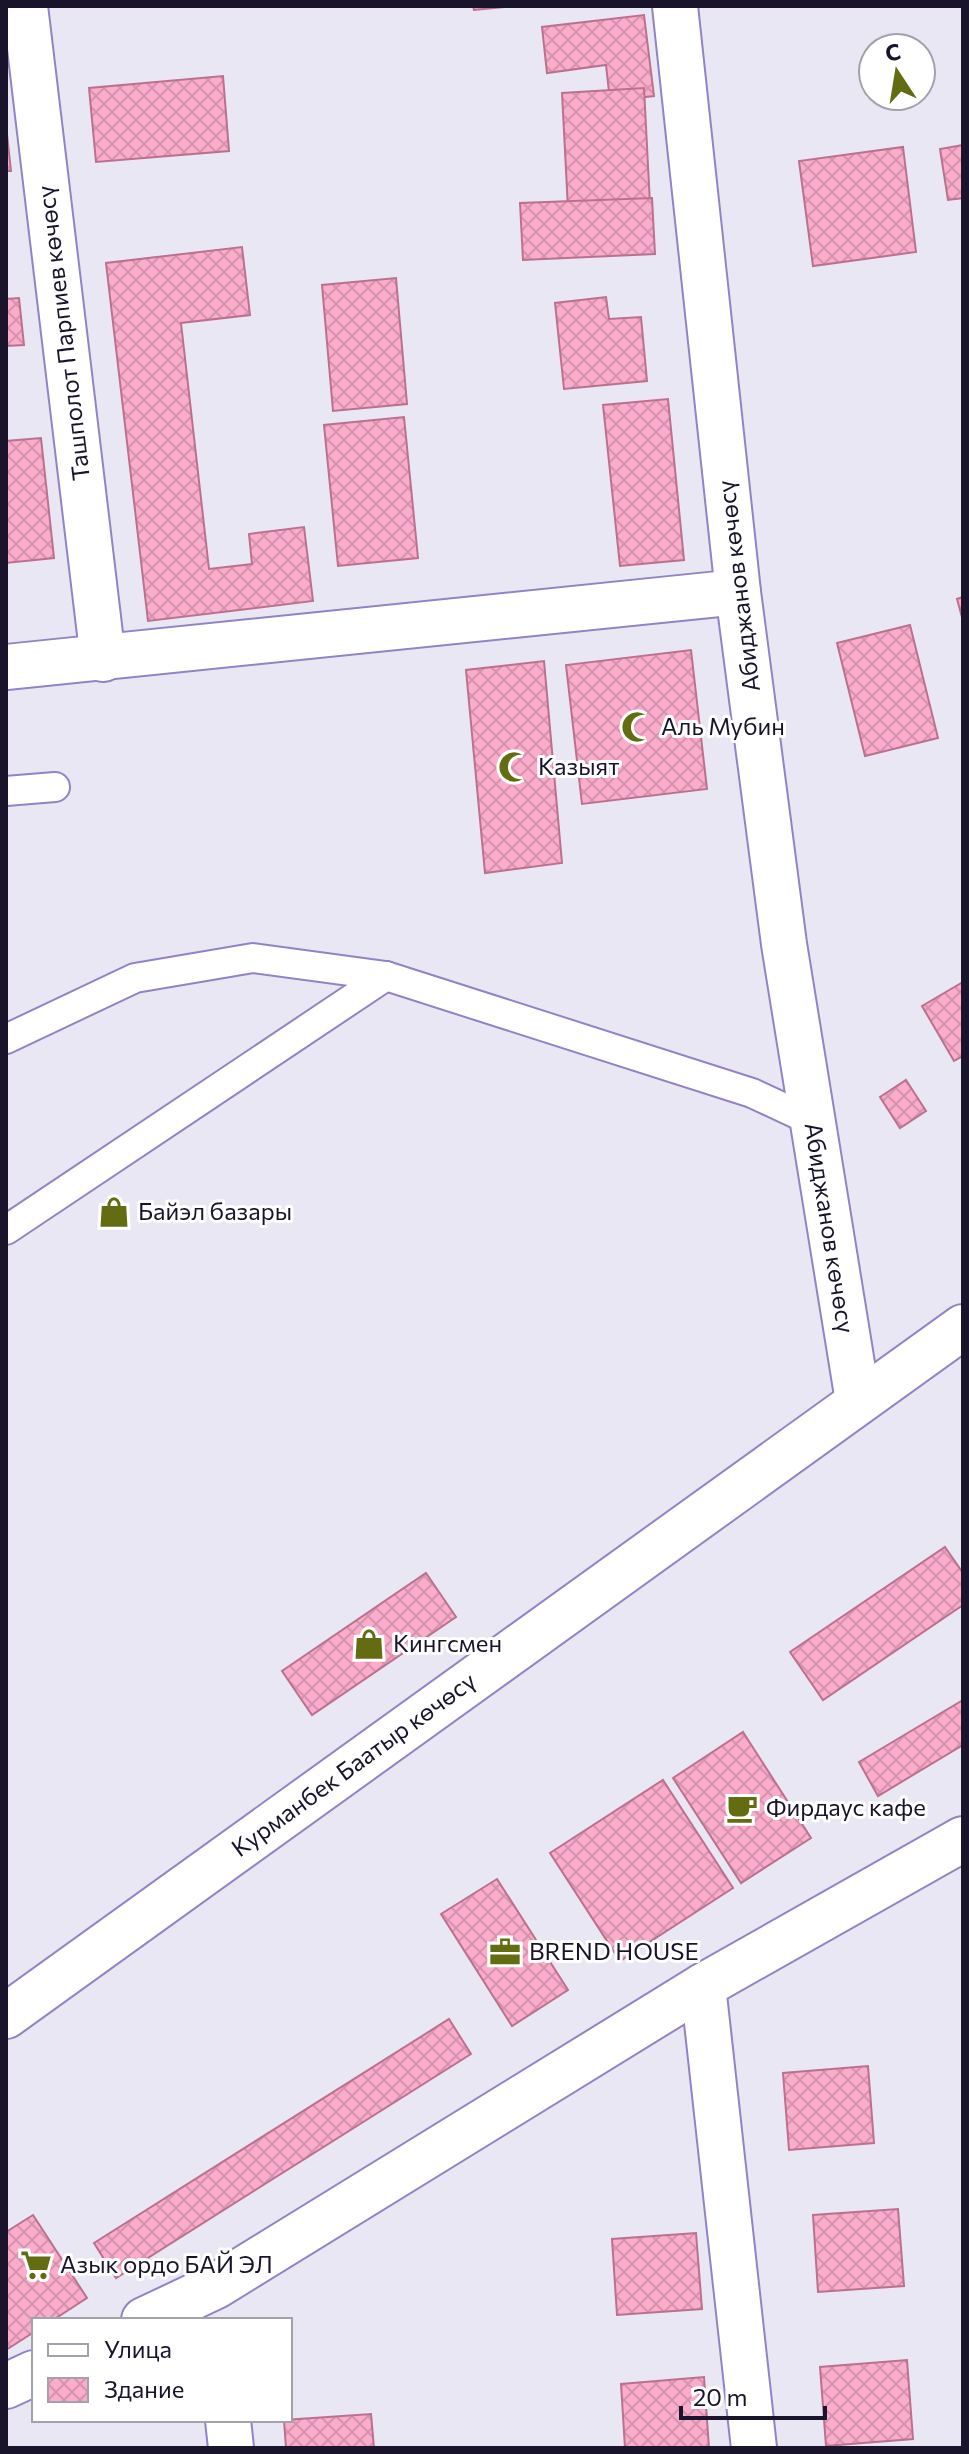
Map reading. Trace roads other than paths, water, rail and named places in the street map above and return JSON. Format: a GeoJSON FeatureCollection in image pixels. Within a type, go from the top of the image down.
{"type":"FeatureCollection","features":[{"type":"Feature","properties":{"kind":"main road","name":"Ташполот Парпиев көчөсү"},"geometry":{"type":"LineString","coordinates":[[25,6],[103,659]]}},
{"type":"Feature","properties":{"kind":"main road","name":"Абиджанов көчөсү"},"geometry":{"type":"LineString","coordinates":[[675,6],[738,592],[784,944],[858,1401]]}},
{"type":"Feature","properties":{"kind":"main road"},"geometry":{"type":"LineString","coordinates":[[6,667],[738,592]]}},
{"type":"Feature","properties":{"kind":"main road","name":"Курманбек Баатыр көчөсү"},"geometry":{"type":"LineString","coordinates":[[6,2016],[963,1327]]}},
{"type":"Feature","properties":{"kind":"main road"},"geometry":{"type":"LineString","coordinates":[[153,2318],[217,2303],[703,1986],[963,1839]]}},
{"type":"Feature","properties":{"kind":"main road"},"geometry":{"type":"LineString","coordinates":[[703,1986],[754,2448]]}},
{"type":"Feature","properties":{"kind":"main road"},"geometry":{"type":"LineString","coordinates":[[6,2386],[32,2374]]}},
{"type":"Feature","properties":{"kind":"main road"},"geometry":{"type":"LineString","coordinates":[[228,2422],[231,2448]]}},
{"type":"Feature","properties":{"kind":"lane"},"geometry":{"type":"LineString","coordinates":[[6,791],[55,787]]}},
{"type":"Feature","properties":{"kind":"lane"},"geometry":{"type":"LineString","coordinates":[[6,1039],[135,978],[253,958],[386,976],[752,1093],[812,1121]]}},
{"type":"Feature","properties":{"kind":"lane"},"geometry":{"type":"LineString","coordinates":[[6,1230],[386,976]]}},
{"type":"Feature","properties":{"kind":"place","name":"Аль Мубин"},"geometry":{"type":"Point","coordinates":[637,727]}},
{"type":"Feature","properties":{"kind":"place","name":"Казыят"},"geometry":{"type":"Point","coordinates":[514,767]}},
{"type":"Feature","properties":{"kind":"place","name":"Байэл базары"},"geometry":{"type":"Point","coordinates":[114,1212]}},
{"type":"Feature","properties":{"kind":"place","name":"Кингсмен"},"geometry":{"type":"Point","coordinates":[369,1644]}},
{"type":"Feature","properties":{"kind":"place","name":"Фирдаус кафе"},"geometry":{"type":"Point","coordinates":[742,1808]}},
{"type":"Feature","properties":{"kind":"place","name":"BREND HOUSE"},"geometry":{"type":"Point","coordinates":[505,1952]}},
{"type":"Feature","properties":{"kind":"place","name":"Азык ордо БАЙ ЭЛ"},"geometry":{"type":"Point","coordinates":[36,2265]}}]}
